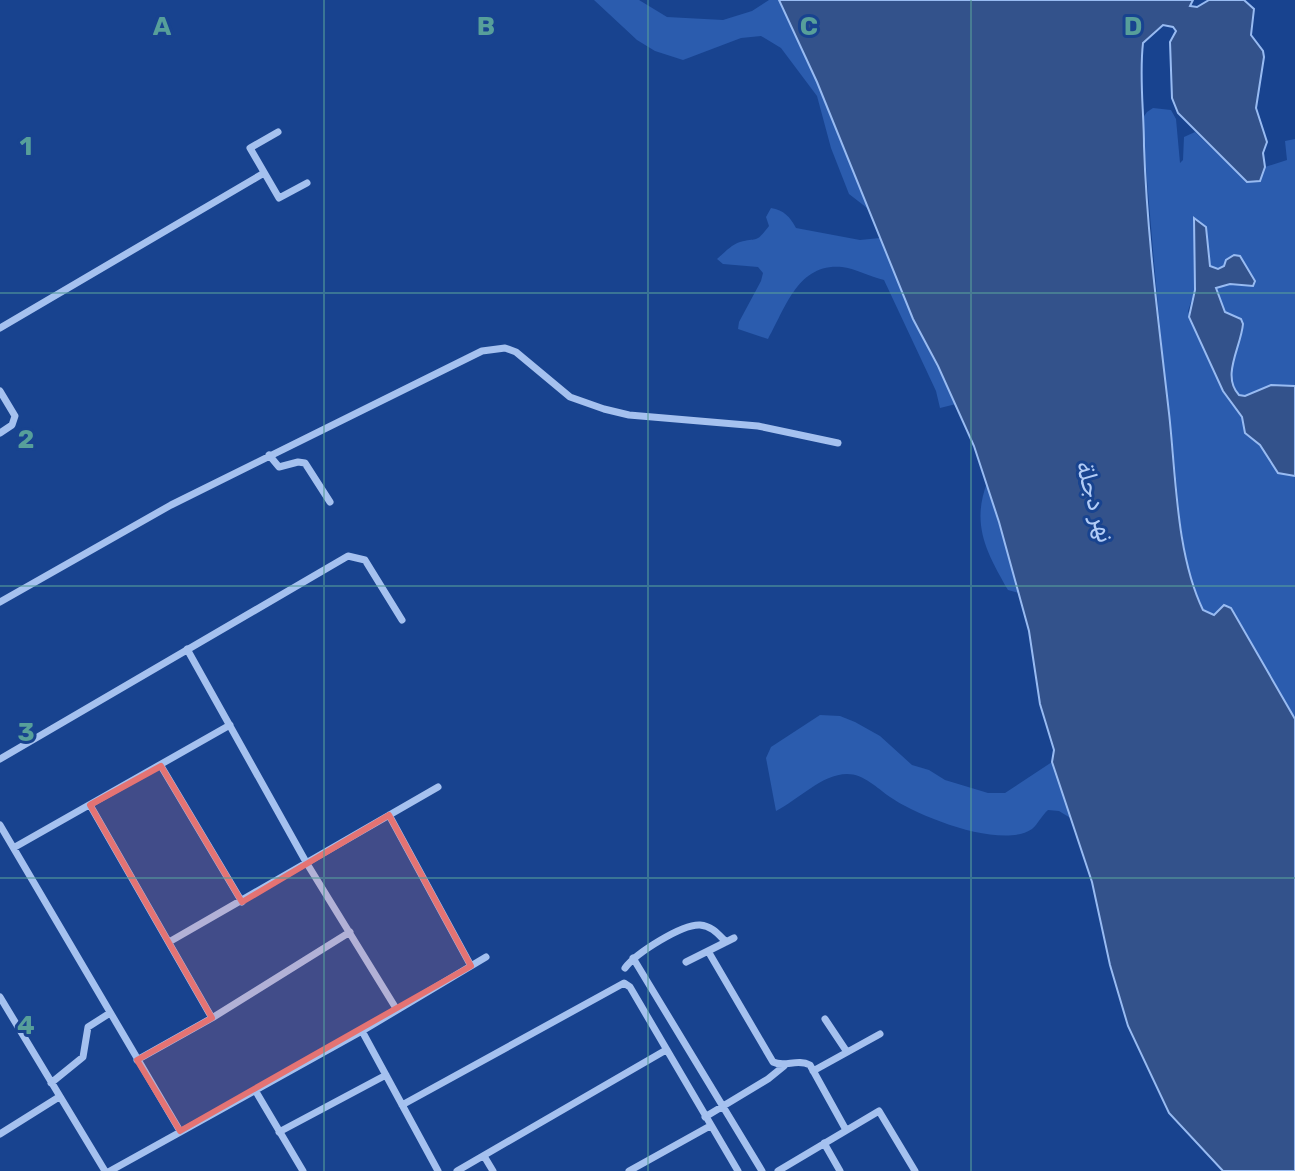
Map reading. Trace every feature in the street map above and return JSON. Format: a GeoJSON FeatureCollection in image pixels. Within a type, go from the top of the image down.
{"type":"FeatureCollection","features":[{"type":"Feature","properties":{"kind":"street"},"geometry":{"type":"LineString","coordinates":[[278,132],[250,148],[264,173],[279,198],[307,183]]}},
{"type":"Feature","properties":{"kind":"street"},"geometry":{"type":"LineString","coordinates":[[0,328],[264,173]]}},
{"type":"Feature","properties":{"kind":"street"},"geometry":{"type":"LineString","coordinates":[[0,602],[171,505],[482,351],[505,348],[516,352],[570,397],[604,409],[629,415],[758,426],[838,443]]}},
{"type":"Feature","properties":{"kind":"street"},"geometry":{"type":"LineString","coordinates":[[0,391],[15,416],[12,425],[0,433]]}},
{"type":"Feature","properties":{"kind":"street"},"geometry":{"type":"LineString","coordinates":[[269,455],[279,467],[305,463],[330,502]]}},
{"type":"Feature","properties":{"kind":"street"},"geometry":{"type":"LineString","coordinates":[[0,759],[348,556],[365,560],[402,620]]}},
{"type":"Feature","properties":{"kind":"street"},"geometry":{"type":"LineString","coordinates":[[187,649],[306,862],[397,1010]]}},
{"type":"Feature","properties":{"kind":"street"},"geometry":{"type":"LineString","coordinates":[[15,847],[230,725]]}},
{"type":"Feature","properties":{"kind":"street"},"geometry":{"type":"LineString","coordinates":[[161,766],[242,902]]}},
{"type":"Feature","properties":{"kind":"street"},"geometry":{"type":"LineString","coordinates":[[169,942],[438,787]]}},
{"type":"Feature","properties":{"kind":"street"},"geometry":{"type":"LineString","coordinates":[[90,805],[212,1018]]}},
{"type":"Feature","properties":{"kind":"street"},"geometry":{"type":"LineString","coordinates":[[389,815],[471,966]]}},
{"type":"Feature","properties":{"kind":"street"},"geometry":{"type":"LineString","coordinates":[[0,825],[180,1131]]}},
{"type":"Feature","properties":{"kind":"street"},"geometry":{"type":"LineString","coordinates":[[0,846],[10,839]]}},
{"type":"Feature","properties":{"kind":"street"},"geometry":{"type":"LineString","coordinates":[[625,968],[633,958],[689,926],[709,927],[730,940],[686,962]]}},
{"type":"Feature","properties":{"kind":"street"},"geometry":{"type":"LineString","coordinates":[[137,1060],[212,1018],[350,932]]}},
{"type":"Feature","properties":{"kind":"street"},"geometry":{"type":"LineString","coordinates":[[708,951],[771,1059],[777,1065],[805,1062],[846,1130]]}},
{"type":"Feature","properties":{"kind":"street"},"geometry":{"type":"LineString","coordinates":[[0,997],[59,1097],[108,1171],[362,1031],[486,957]]}},
{"type":"Feature","properties":{"kind":"street"},"geometry":{"type":"LineString","coordinates":[[633,958],[762,1171]]}},
{"type":"Feature","properties":{"kind":"street"},"geometry":{"type":"LineString","coordinates":[[402,1105],[622,983],[629,985],[738,1171]]}},
{"type":"Feature","properties":{"kind":"street"},"geometry":{"type":"LineString","coordinates":[[51,1083],[81,1060],[88,1027],[110,1013]]}},
{"type":"Feature","properties":{"kind":"street"},"geometry":{"type":"LineString","coordinates":[[825,1019],[847,1052]]}},
{"type":"Feature","properties":{"kind":"street"},"geometry":{"type":"LineString","coordinates":[[362,1031],[438,1171]]}},
{"type":"Feature","properties":{"kind":"street"},"geometry":{"type":"LineString","coordinates":[[813,1071],[880,1034]]}},
{"type":"Feature","properties":{"kind":"street"},"geometry":{"type":"LineString","coordinates":[[457,1171],[666,1050]]}},
{"type":"Feature","properties":{"kind":"street"},"geometry":{"type":"LineString","coordinates":[[705,1117],[786,1064]]}},
{"type":"Feature","properties":{"kind":"street"},"geometry":{"type":"LineString","coordinates":[[279,1132],[386,1075]]}},
{"type":"Feature","properties":{"kind":"street"},"geometry":{"type":"LineString","coordinates":[[255,1090],[303,1171]]}},
{"type":"Feature","properties":{"kind":"street"},"geometry":{"type":"LineString","coordinates":[[0,1134],[59,1097]]}},
{"type":"Feature","properties":{"kind":"street"},"geometry":{"type":"LineString","coordinates":[[778,1171],[879,1111],[915,1171]]}},
{"type":"Feature","properties":{"kind":"street"},"geometry":{"type":"LineString","coordinates":[[629,1171],[710,1126]]}},
{"type":"Feature","properties":{"kind":"street"},"geometry":{"type":"LineString","coordinates":[[824,1143],[840,1171]]}},
{"type":"Feature","properties":{"kind":"street"},"geometry":{"type":"LineString","coordinates":[[484,1156],[493,1171]]}},
{"type":"Feature","properties":{"kind":"highlighted area"},"geometry":{"type":"Polygon","coordinates":[[[161,766],[242,902],[389,815],[471,966],[180,1131],[137,1060],[212,1018],[90,805],[161,766]]]}},
{"type":"Feature","properties":{"kind":"shaded area"},"geometry":{"type":"Polygon","coordinates":[[[594,0],[639,0],[667,17],[723,20],[752,11],[769,0],[779,0],[871,211],[849,194],[831,148],[817,96],[781,48],[761,36],[741,38],[683,60],[655,51],[637,40],[594,0]]]}},
{"type":"Feature","properties":{"kind":"shaded area"},"geometry":{"type":"Polygon","coordinates":[[[1153,108],[1171,110],[1176,119],[1180,163],[1183,160],[1184,137],[1195,132],[1247,182],[1260,180],[1265,167],[1287,160],[1285,141],[1295,139],[1295,386],[1271,385],[1245,396],[1239,395],[1234,387],[1232,370],[1243,324],[1241,319],[1225,312],[1215,287],[1230,284],[1252,286],[1224,266],[1213,269],[1206,227],[1194,219],[1195,290],[1188,311],[1223,390],[1242,417],[1245,433],[1260,445],[1278,473],[1295,476],[1295,719],[1231,608],[1220,608],[1214,615],[1203,610],[1189,571],[1164,366],[1142,119],[1153,108]]]}},
{"type":"Feature","properties":{"kind":"shaded area"},"geometry":{"type":"Polygon","coordinates":[[[771,208],[780,210],[796,228],[860,240],[880,238],[913,319],[956,404],[940,408],[936,391],[884,280],[842,267],[814,272],[795,290],[768,339],[738,329],[763,273],[758,267],[723,264],[717,259],[737,243],[761,235],[769,226],[766,217],[771,208]]]}},
{"type":"Feature","properties":{"kind":"shaded area"},"geometry":{"type":"Polygon","coordinates":[[[987,483],[1019,593],[1008,590],[984,538],[981,512],[987,483]]]}},
{"type":"Feature","properties":{"kind":"shaded area"},"geometry":{"type":"Polygon","coordinates":[[[820,715],[840,716],[855,722],[880,736],[912,765],[929,770],[945,780],[988,793],[1005,793],[1052,762],[1072,819],[1059,811],[1048,810],[1032,829],[1018,834],[1001,836],[981,833],[919,813],[865,779],[847,774],[828,778],[776,811],[766,758],[771,747],[820,715]]]}},
{"type":"Feature","properties":{"kind":"water","name":"نهر دجلة"},"geometry":{"type":"Polygon","coordinates":[[[779,0],[1193,0],[1190,6],[1197,7],[1209,0],[1244,0],[1254,9],[1251,35],[1264,57],[1256,108],[1267,142],[1263,153],[1265,167],[1260,181],[1247,182],[1178,113],[1172,98],[1170,42],[1176,31],[1173,27],[1163,25],[1143,43],[1141,69],[1151,246],[1178,514],[1187,564],[1203,610],[1214,615],[1224,605],[1231,608],[1295,719],[1295,1171],[1223,1171],[1169,1113],[1128,1026],[1110,965],[1092,882],[1052,762],[1054,750],[1040,704],[1029,631],[974,446],[913,319],[817,82],[779,0]]]}},
{"type":"Feature","properties":{"kind":"water"},"geometry":{"type":"Polygon","coordinates":[[[1194,218],[1206,227],[1210,266],[1218,269],[1234,255],[1240,256],[1255,281],[1253,286],[1230,284],[1216,288],[1225,312],[1241,319],[1243,324],[1232,379],[1239,395],[1245,396],[1271,385],[1295,386],[1295,476],[1278,473],[1260,445],[1245,433],[1242,417],[1223,391],[1189,317],[1195,290],[1194,218]]]}}]}
